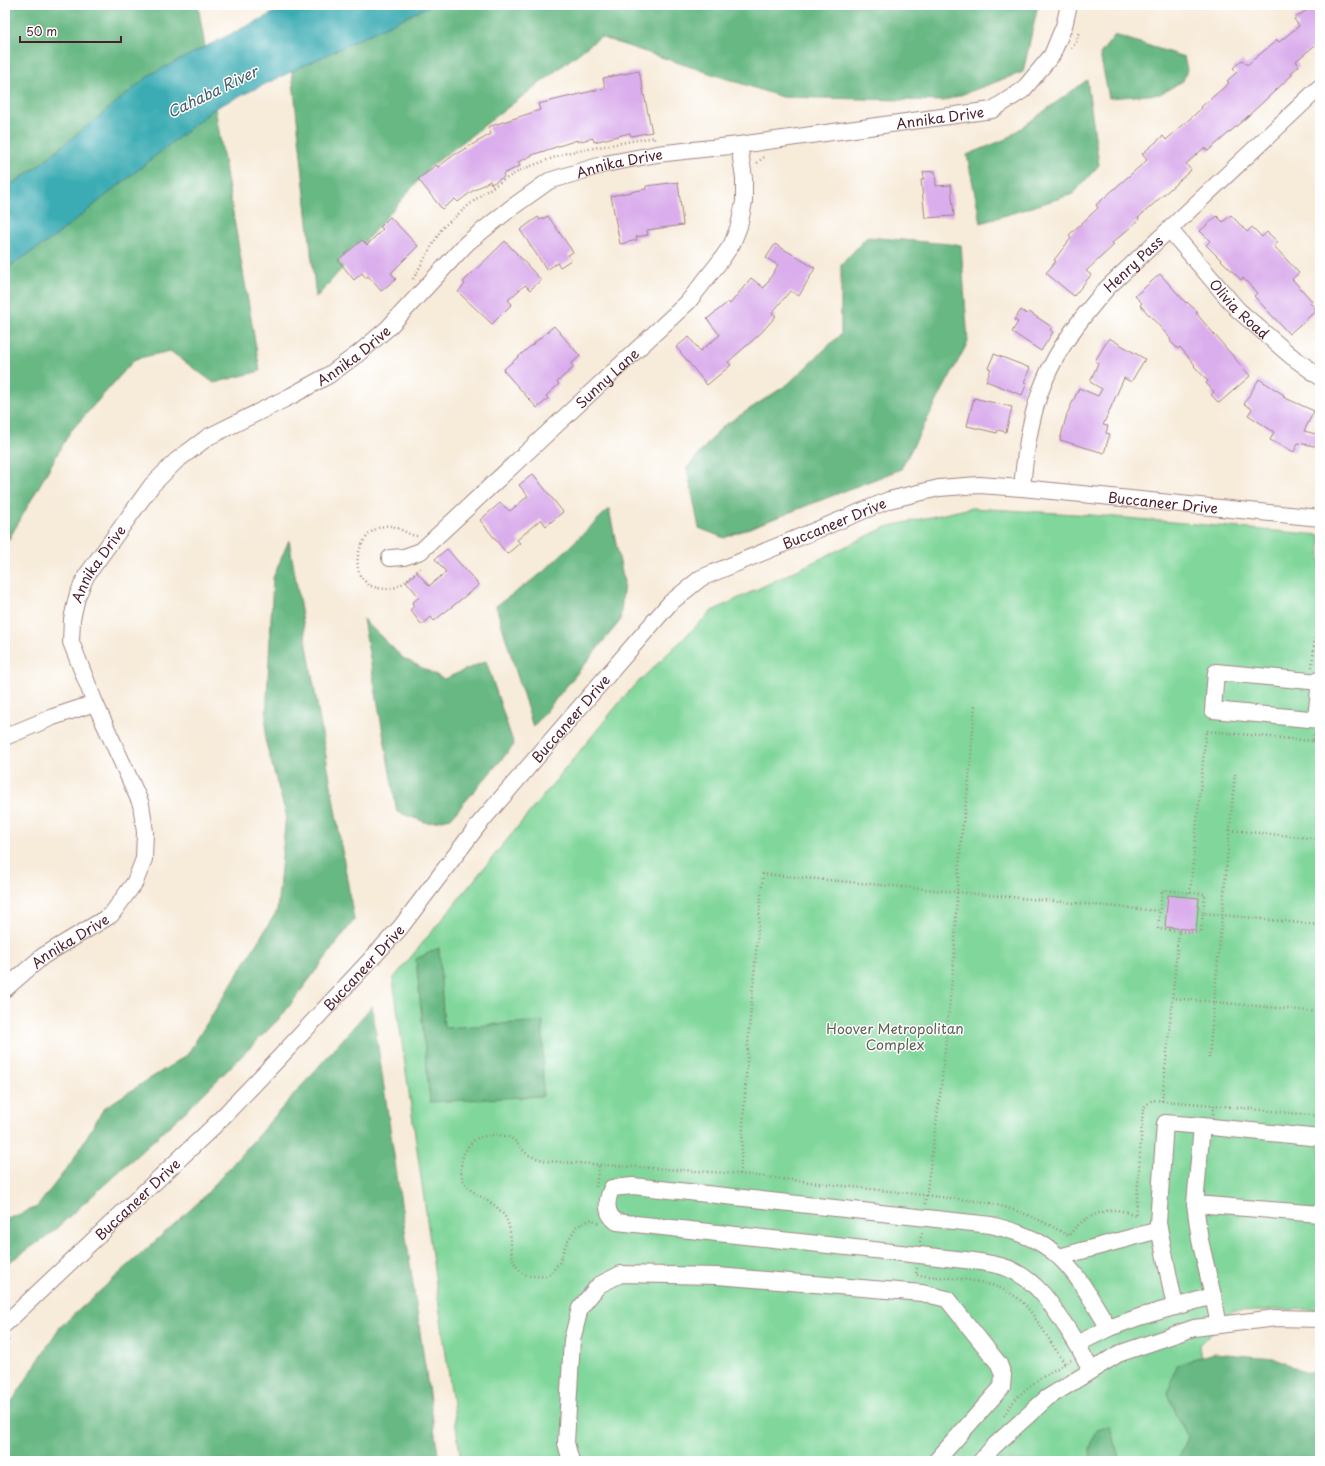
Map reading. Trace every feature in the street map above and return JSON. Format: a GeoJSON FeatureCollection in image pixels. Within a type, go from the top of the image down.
{"type":"FeatureCollection","features":[{"type":"Feature","properties":{"kind":"street","name":"Annika Drive"},"geometry":{"type":"LineString","coordinates":[[5,989],[43,956],[111,914],[135,882],[144,859],[145,832],[141,804],[95,703],[71,642],[72,619],[77,597],[91,570],[152,485],[176,461],[208,437],[291,396],[329,375],[359,353],[388,328],[467,244],[511,208],[549,181],[606,164],[657,154],[740,153],[992,110],[1023,90],[1052,55],[1064,26],[1069,5]]}},
{"type":"Feature","properties":{"kind":"street","name":"Henry Pass"},"geometry":{"type":"LineString","coordinates":[[1022,488],[1031,427],[1043,383],[1056,357],[1088,309],[1107,288],[1320,87]]}},
{"type":"Feature","properties":{"kind":"street","name":"Sunny Lane"},"geometry":{"type":"LineString","coordinates":[[390,558],[404,557],[421,551],[688,302],[721,260],[735,238],[744,202],[740,153]]}},
{"type":"Feature","properties":{"kind":"street","name":"Olivia Road"},"geometry":{"type":"LineString","coordinates":[[1170,230],[1237,309],[1291,356],[1320,377]]}},
{"type":"Feature","properties":{"kind":"street","name":"Buccaneer Drive"},"geometry":{"type":"LineString","coordinates":[[10,1329],[213,1127],[379,950],[415,909],[489,813],[670,603],[701,578],[889,500],[939,488],[979,485],[1022,488],[1320,518]]}},
{"type":"Feature","properties":{"kind":"street"},"geometry":{"type":"LineString","coordinates":[[1216,672],[1318,681],[1316,720],[1213,710],[1216,672]]}},
{"type":"Feature","properties":{"kind":"street"},"geometry":{"type":"LineString","coordinates":[[5,737],[53,716],[95,703]]}},
{"type":"Feature","properties":{"kind":"street"},"geometry":{"type":"LineString","coordinates":[[1175,1307],[1158,1223],[1165,1123],[1320,1138]]}},
{"type":"Feature","properties":{"kind":"street"},"geometry":{"type":"LineString","coordinates":[[1202,1126],[1195,1204],[1200,1240],[1220,1325]]}},
{"type":"Feature","properties":{"kind":"street"},"geometry":{"type":"LineString","coordinates":[[1091,1370],[1077,1344],[1055,1310],[1033,1283],[1007,1268],[974,1261],[617,1222],[610,1218],[608,1196],[612,1188],[633,1186],[991,1225],[1020,1233],[1046,1246],[1066,1263],[1088,1294],[1109,1328]]}},
{"type":"Feature","properties":{"kind":"street"},"geometry":{"type":"LineString","coordinates":[[1195,1204],[1320,1214]]}},
{"type":"Feature","properties":{"kind":"street"},"geometry":{"type":"LineString","coordinates":[[1059,1257],[1159,1230]]}},
{"type":"Feature","properties":{"kind":"street"},"geometry":{"type":"LineString","coordinates":[[571,1461],[566,1443],[572,1340],[580,1308],[599,1285],[621,1274],[717,1276],[922,1292],[947,1299],[999,1364],[1003,1375],[1002,1387],[936,1461]]}},
{"type":"Feature","properties":{"kind":"street"},"geometry":{"type":"LineString","coordinates":[[1077,1344],[1109,1328],[1139,1317],[1213,1296]]}},
{"type":"Feature","properties":{"kind":"street"},"geometry":{"type":"LineString","coordinates":[[981,1461],[993,1447],[1047,1398],[1118,1354],[1194,1328],[1276,1318],[1320,1319]]}},
{"type":"Feature","properties":{"kind":"path"},"geometry":{"type":"LineString","coordinates":[[1067,54],[1076,43],[1080,29]]}},
{"type":"Feature","properties":{"kind":"path"},"geometry":{"type":"LineString","coordinates":[[412,281],[442,228],[482,194],[524,169],[566,153],[654,137],[657,154]]}},
{"type":"Feature","properties":{"kind":"path"},"geometry":{"type":"LineString","coordinates":[[740,153],[772,156]]}},
{"type":"Feature","properties":{"kind":"path"},"geometry":{"type":"LineString","coordinates":[[1318,681],[1320,588]]}},
{"type":"Feature","properties":{"kind":"path"},"geometry":{"type":"LineString","coordinates":[[975,705],[969,781],[962,830],[957,891],[954,960],[941,1087],[916,1275],[986,1282],[1006,1292],[1025,1305],[1065,1364]]}},
{"type":"Feature","properties":{"kind":"path"},"geometry":{"type":"LineString","coordinates":[[1313,741],[1316,720]]}},
{"type":"Feature","properties":{"kind":"path"},"geometry":{"type":"LineString","coordinates":[[1190,893],[1206,731],[1320,741]]}},
{"type":"Feature","properties":{"kind":"path"},"geometry":{"type":"LineString","coordinates":[[1209,1058],[1235,773]]}},
{"type":"Feature","properties":{"kind":"path"},"geometry":{"type":"LineString","coordinates":[[1230,830],[1320,838]]}},
{"type":"Feature","properties":{"kind":"path"},"geometry":{"type":"LineString","coordinates":[[740,1174],[749,1030],[763,874],[1160,910]]}},
{"type":"Feature","properties":{"kind":"path"},"geometry":{"type":"LineString","coordinates":[[1162,890],[1205,894],[1201,933],[1158,929],[1160,910],[1162,890]]}},
{"type":"Feature","properties":{"kind":"path"},"geometry":{"type":"LineString","coordinates":[[1203,913],[1320,925]]}},
{"type":"Feature","properties":{"kind":"path"},"geometry":{"type":"LineString","coordinates":[[1162,1101],[1179,931]]}},
{"type":"Feature","properties":{"kind":"path"},"geometry":{"type":"LineString","coordinates":[[1172,998],[1320,1012]]}},
{"type":"Feature","properties":{"kind":"path"},"geometry":{"type":"LineString","coordinates":[[926,1196],[984,1202],[1009,1208],[1040,1219],[1069,1236],[1074,1226],[1089,1217],[1114,1210],[1136,1215],[1143,1108],[1152,1100],[1214,1105]]}},
{"type":"Feature","properties":{"kind":"path"},"geometry":{"type":"LineString","coordinates":[[5,1343],[10,1329]]}},
{"type":"Feature","properties":{"kind":"green space"},"geometry":{"type":"Polygon","coordinates":[[[5,5],[198,5],[205,47],[5,189],[5,5]]]}},
{"type":"Feature","properties":{"kind":"green space"},"geometry":{"type":"Polygon","coordinates":[[[431,5],[1038,5],[1023,72],[944,101],[782,97],[600,37],[430,167],[316,298],[292,71],[431,5]]]}},
{"type":"Feature","properties":{"kind":"green space"},"geometry":{"type":"Polygon","coordinates":[[[1115,35],[1184,57],[1187,70],[1183,81],[1160,94],[1109,98],[1100,54],[1115,35]]]}},
{"type":"Feature","properties":{"kind":"green space"},"geometry":{"type":"Polygon","coordinates":[[[1087,80],[1099,165],[1073,194],[981,223],[967,155],[1006,139],[1087,80]]]}},
{"type":"Feature","properties":{"kind":"green space"},"geometry":{"type":"Polygon","coordinates":[[[215,108],[260,371],[214,383],[170,351],[135,359],[70,432],[5,546],[5,269],[53,238],[215,108]]]}},
{"type":"Feature","properties":{"kind":"green space"},"geometry":{"type":"Polygon","coordinates":[[[867,237],[961,245],[968,342],[901,469],[724,538],[699,528],[687,468],[722,427],[788,384],[841,334],[841,265],[867,237]]]}},
{"type":"Feature","properties":{"kind":"green space","name":"Hoover Metropolitan Complex"},"geometry":{"type":"Polygon","coordinates":[[[971,508],[1092,515],[1320,535],[1320,1309],[1233,1311],[1199,1345],[1213,1461],[461,1461],[393,979],[629,691],[712,611],[886,527],[971,508]]]}},
{"type":"Feature","properties":{"kind":"green space"},"geometry":{"type":"Polygon","coordinates":[[[609,509],[624,582],[620,621],[533,727],[496,606],[542,573],[609,509]]]}},
{"type":"Feature","properties":{"kind":"green space"},"geometry":{"type":"Polygon","coordinates":[[[289,540],[354,920],[281,1017],[188,1109],[50,1234],[5,1265],[5,1220],[37,1207],[71,1163],[104,1108],[187,1055],[277,911],[286,814],[265,740],[273,578],[289,540]]]}},
{"type":"Feature","properties":{"kind":"green space"},"geometry":{"type":"Polygon","coordinates":[[[363,619],[403,658],[444,679],[486,661],[514,745],[451,818],[428,823],[397,812],[363,619]]]}},
{"type":"Feature","properties":{"kind":"green space"},"geometry":{"type":"Polygon","coordinates":[[[439,948],[444,1028],[543,1021],[543,1096],[430,1102],[416,959],[439,948]]]}},
{"type":"Feature","properties":{"kind":"green space"},"geometry":{"type":"Polygon","coordinates":[[[372,1006],[439,1461],[5,1461],[5,1403],[13,1400],[59,1328],[201,1200],[372,1006]]]}},
{"type":"Feature","properties":{"kind":"green space"},"geometry":{"type":"Polygon","coordinates":[[[1214,1353],[1273,1358],[1309,1373],[1320,1370],[1320,1461],[1173,1461],[1179,1458],[1188,1437],[1177,1416],[1168,1393],[1176,1365],[1214,1353]]]}},
{"type":"Feature","properties":{"kind":"green space"},"geometry":{"type":"Polygon","coordinates":[[[1110,1426],[1119,1458],[1123,1461],[1091,1461],[1090,1449],[1096,1430],[1110,1426]]]}},
{"type":"Feature","properties":{"kind":"water","name":"Cahaba River"},"geometry":{"type":"Polygon","coordinates":[[[289,5],[431,5],[215,108],[53,238],[5,269],[5,189],[34,169],[151,74],[289,5]]]}},
{"type":"Feature","properties":{"kind":"building"},"geometry":{"type":"Polygon","coordinates":[[[1314,5],[1320,5],[1320,41],[1296,61],[1299,66],[1291,73],[1292,75],[1208,151],[1204,148],[1186,164],[1191,170],[1138,218],[1139,220],[1112,243],[1114,245],[1086,271],[1091,275],[1074,296],[1046,273],[1071,238],[1069,235],[1098,208],[1096,205],[1147,160],[1142,154],[1163,136],[1166,140],[1229,83],[1227,81],[1237,72],[1233,68],[1242,60],[1247,65],[1277,40],[1279,42],[1299,26],[1294,19],[1314,5]]]}},
{"type":"Feature","properties":{"kind":"building"},"geometry":{"type":"Polygon","coordinates":[[[639,71],[652,132],[631,136],[630,133],[594,142],[593,138],[577,142],[577,140],[535,154],[518,162],[520,166],[503,174],[504,177],[491,184],[490,181],[471,192],[458,202],[455,199],[442,209],[418,179],[436,165],[438,167],[454,155],[491,134],[488,127],[540,110],[538,104],[605,88],[603,78],[639,71]]]}},
{"type":"Feature","properties":{"kind":"building"},"geometry":{"type":"Polygon","coordinates":[[[935,171],[936,186],[951,185],[954,216],[925,218],[921,180],[924,179],[923,172],[935,171]]]}},
{"type":"Feature","properties":{"kind":"building"},"geometry":{"type":"Polygon","coordinates":[[[678,182],[683,225],[647,230],[648,235],[636,237],[637,240],[620,244],[611,196],[646,189],[646,186],[678,182]]]}},
{"type":"Feature","properties":{"kind":"building"},"geometry":{"type":"Polygon","coordinates":[[[1231,215],[1247,232],[1252,227],[1262,237],[1267,232],[1278,242],[1274,246],[1299,273],[1292,279],[1312,301],[1310,303],[1317,310],[1289,334],[1254,296],[1257,293],[1243,278],[1241,280],[1206,245],[1210,241],[1200,231],[1217,216],[1223,222],[1231,215]]]}},
{"type":"Feature","properties":{"kind":"building"},"geometry":{"type":"Polygon","coordinates":[[[548,216],[573,252],[568,255],[571,260],[560,267],[557,263],[547,270],[520,230],[538,217],[540,220],[548,216]]]}},
{"type":"Feature","properties":{"kind":"building"},"geometry":{"type":"Polygon","coordinates":[[[390,217],[418,246],[391,273],[396,279],[381,291],[368,276],[366,278],[362,273],[354,280],[338,260],[362,240],[367,245],[383,229],[380,227],[390,217]]]}},
{"type":"Feature","properties":{"kind":"building"},"geometry":{"type":"Polygon","coordinates":[[[505,241],[541,280],[530,290],[525,285],[508,300],[512,304],[492,324],[458,292],[465,284],[463,282],[505,241]]]}},
{"type":"Feature","properties":{"kind":"building"},"geometry":{"type":"Polygon","coordinates":[[[775,244],[815,268],[799,296],[790,291],[772,313],[776,316],[761,333],[728,362],[731,365],[707,385],[676,347],[689,337],[700,351],[720,335],[707,319],[728,302],[730,304],[751,278],[764,288],[778,265],[766,258],[775,244]]]}},
{"type":"Feature","properties":{"kind":"building"},"geometry":{"type":"Polygon","coordinates":[[[1160,274],[1186,303],[1187,302],[1198,312],[1196,313],[1250,376],[1219,403],[1211,395],[1214,392],[1206,383],[1208,381],[1194,366],[1195,365],[1180,347],[1178,349],[1170,341],[1171,339],[1140,305],[1142,303],[1135,296],[1160,274]]]}},
{"type":"Feature","properties":{"kind":"building"},"geometry":{"type":"Polygon","coordinates":[[[1021,310],[1027,314],[1029,312],[1052,327],[1050,330],[1053,332],[1041,351],[1012,332],[1018,322],[1014,320],[1021,310]]]}},
{"type":"Feature","properties":{"kind":"building"},"geometry":{"type":"Polygon","coordinates":[[[554,326],[580,356],[571,364],[574,367],[557,382],[559,384],[546,396],[548,399],[537,408],[503,370],[554,326]]]}},
{"type":"Feature","properties":{"kind":"building"},"geometry":{"type":"Polygon","coordinates":[[[1109,338],[1145,359],[1131,382],[1124,378],[1103,425],[1108,426],[1106,433],[1110,434],[1104,453],[1060,440],[1067,414],[1079,388],[1098,396],[1102,389],[1090,382],[1098,363],[1095,361],[1109,338]]]}},
{"type":"Feature","properties":{"kind":"building"},"geometry":{"type":"Polygon","coordinates":[[[994,354],[1030,368],[1024,382],[1027,383],[1022,395],[986,381],[991,369],[988,368],[994,354]]]}},
{"type":"Feature","properties":{"kind":"building"},"geometry":{"type":"Polygon","coordinates":[[[1259,379],[1284,395],[1283,397],[1314,411],[1304,431],[1320,435],[1320,447],[1298,443],[1294,452],[1270,440],[1274,432],[1248,415],[1252,409],[1244,404],[1259,379]]]}},
{"type":"Feature","properties":{"kind":"building"},"geometry":{"type":"Polygon","coordinates":[[[974,398],[1012,407],[1006,432],[998,430],[997,433],[967,426],[974,398]]]}},
{"type":"Feature","properties":{"kind":"building"},"geometry":{"type":"Polygon","coordinates":[[[533,474],[563,512],[546,526],[541,519],[517,540],[520,543],[507,554],[480,520],[500,503],[510,511],[528,496],[519,485],[533,474]]]}},
{"type":"Feature","properties":{"kind":"building"},"geometry":{"type":"Polygon","coordinates":[[[447,549],[479,585],[434,621],[431,617],[422,625],[410,610],[414,606],[412,603],[419,597],[406,581],[417,572],[429,586],[446,572],[435,559],[447,549]]]}},
{"type":"Feature","properties":{"kind":"building"},"geometry":{"type":"Polygon","coordinates":[[[1168,895],[1199,898],[1196,930],[1165,927],[1168,895]]]}}]}
